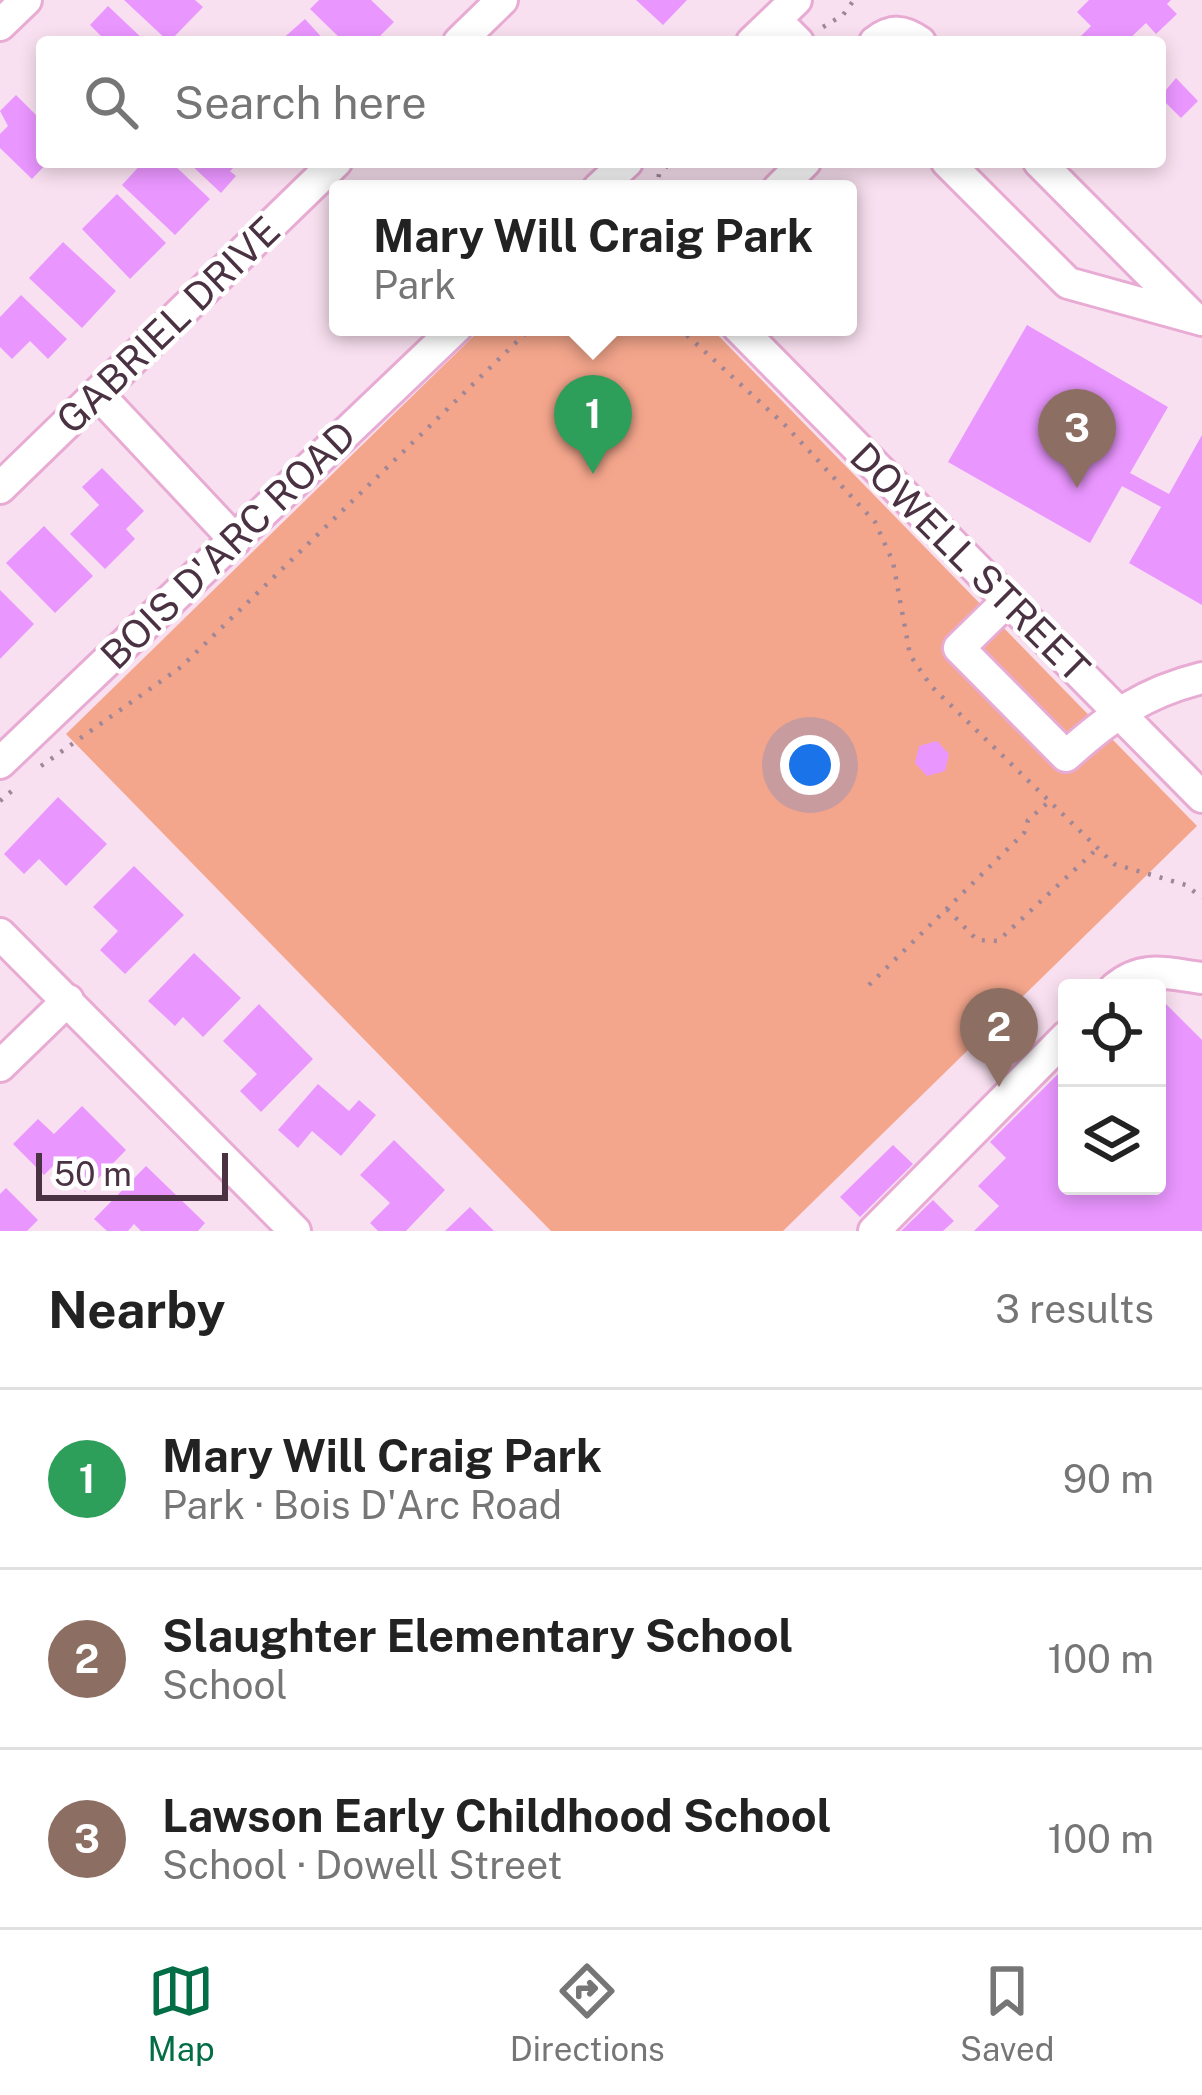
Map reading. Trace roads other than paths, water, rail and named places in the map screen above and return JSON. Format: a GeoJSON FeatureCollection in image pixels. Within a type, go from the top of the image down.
{"type":"FeatureCollection","features":[{"type":"Feature","properties":{"kind":"street"},"geometry":{"type":"LineString","coordinates":[[0,26],[26,0]]}},
{"type":"Feature","properties":{"kind":"street"},"geometry":{"type":"LineString","coordinates":[[465,36],[502,0]]}},
{"type":"Feature","properties":{"kind":"street","name":"GABRIEL DRIVE"},"geometry":{"type":"LineString","coordinates":[[0,488],[330,168]]}},
{"type":"Feature","properties":{"kind":"street"},"geometry":{"type":"LineString","coordinates":[[953,168],[1068,283],[1198,319]]}},
{"type":"Feature","properties":{"kind":"street"},"geometry":{"type":"LineString","coordinates":[[1045,168],[1198,319]]}},
{"type":"Feature","properties":{"kind":"street","name":"BOIS D'ARC ROAD"},"geometry":{"type":"LineString","coordinates":[[0,763],[448,336]]}},
{"type":"Feature","properties":{"kind":"street","name":"DOWELL STREET"},"geometry":{"type":"LineString","coordinates":[[747,336],[1202,796]]}},
{"type":"Feature","properties":{"kind":"street"},"geometry":{"type":"LineString","coordinates":[[98,394],[235,540]]}},
{"type":"Feature","properties":{"kind":"street"},"geometry":{"type":"LineString","coordinates":[[1008,600],[959,648],[1066,756],[1117,710],[1162,688],[1202,678]]}},
{"type":"Feature","properties":{"kind":"street"},"geometry":{"type":"LineString","coordinates":[[0,934],[295,1231]]}},
{"type":"Feature","properties":{"kind":"street"},"geometry":{"type":"LineString","coordinates":[[1135,979],[1155,970],[1202,978]]}},
{"type":"Feature","properties":{"kind":"street"},"geometry":{"type":"LineString","coordinates":[[0,1066],[68,1000]]}},
{"type":"Feature","properties":{"kind":"street"},"geometry":{"type":"LineString","coordinates":[[874,1231],[1058,1045]]}},
{"type":"Feature","properties":{"kind":"place","name":"Mary Will Craig Park"},"geometry":{"type":"Point","coordinates":[593,474]}},
{"type":"Feature","properties":{"kind":"place","name":"Lawson Early Childhood School"},"geometry":{"type":"Point","coordinates":[1077,488]}},
{"type":"Feature","properties":{"kind":"place","name":"Slaughter Elementary School"},"geometry":{"type":"Point","coordinates":[999,1087]}}]}
